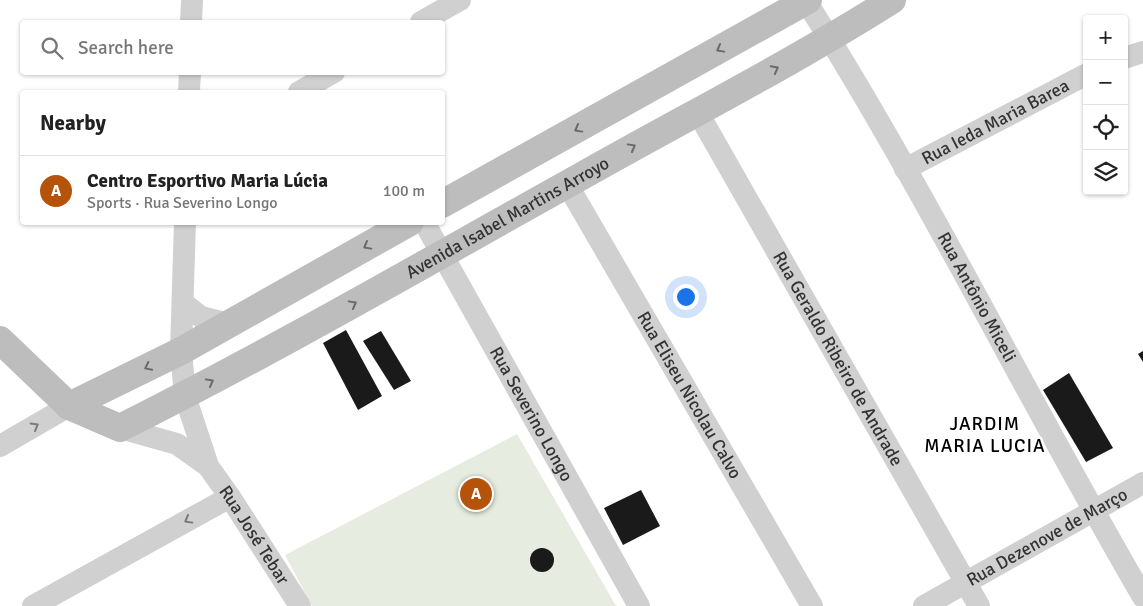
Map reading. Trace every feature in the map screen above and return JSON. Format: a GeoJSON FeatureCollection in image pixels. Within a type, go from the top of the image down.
{"type":"FeatureCollection","features":[{"type":"Feature","properties":{"kind":"street"},"geometry":{"type":"LineString","coordinates":[[191,20],[192,0]]}},
{"type":"Feature","properties":{"kind":"street"},"geometry":{"type":"LineString","coordinates":[[425,20],[460,0]]}},
{"type":"Feature","properties":{"kind":"street","name":"Avenida Isabel Martins Arroyo"},"geometry":{"type":"LineString","coordinates":[[120,428],[184,396],[441,256],[697,111],[830,39],[892,0]]}},
{"type":"Feature","properties":{"kind":"street"},"geometry":{"type":"LineString","coordinates":[[445,202],[807,1]]}},
{"type":"Feature","properties":{"kind":"street","name":"Rua Antônio Miceli"},"geometry":{"type":"LineString","coordinates":[[807,1],[905,169],[1092,511],[1143,597]]}},
{"type":"Feature","properties":{"kind":"street"},"geometry":{"type":"LineString","coordinates":[[1128,57],[1143,52]]}},
{"type":"Feature","properties":{"kind":"street"},"geometry":{"type":"LineString","coordinates":[[189,90],[190,75]]}},
{"type":"Feature","properties":{"kind":"street"},"geometry":{"type":"LineString","coordinates":[[302,90],[329,75]]}},
{"type":"Feature","properties":{"kind":"street","name":"Rua Ieda Maria Barea"},"geometry":{"type":"LineString","coordinates":[[905,169],[1083,76]]}},
{"type":"Feature","properties":{"kind":"street","name":"Rua Geraldo Ribeiro de Andrade"},"geometry":{"type":"LineString","coordinates":[[697,111],[979,606]]}},
{"type":"Feature","properties":{"kind":"street","name":"Rua Eliseu Nicolau Calvo"},"geometry":{"type":"LineString","coordinates":[[567,184],[812,606]]}},
{"type":"Feature","properties":{"kind":"street"},"geometry":{"type":"LineString","coordinates":[[177,444],[184,396],[181,351],[185,225]]}},
{"type":"Feature","properties":{"kind":"street"},"geometry":{"type":"LineString","coordinates":[[0,446],[69,406],[181,351],[405,225]]}},
{"type":"Feature","properties":{"kind":"street","name":"Rua Severino Longo"},"geometry":{"type":"LineString","coordinates":[[426,225],[441,256],[639,606]]}},
{"type":"Feature","properties":{"kind":"street"},"geometry":{"type":"LineString","coordinates":[[183,302],[201,317],[229,324]]}},
{"type":"Feature","properties":{"kind":"street"},"geometry":{"type":"LineString","coordinates":[[0,340],[69,406],[120,428]]}},
{"type":"Feature","properties":{"kind":"street","name":"Rua José Tebar"},"geometry":{"type":"LineString","coordinates":[[184,396],[208,466],[300,606]]}},
{"type":"Feature","properties":{"kind":"street","name":"Rua José Tebar"},"geometry":{"type":"LineString","coordinates":[[120,428],[177,444],[208,466]]}},
{"type":"Feature","properties":{"kind":"street","name":"Rua Dezenove de Março"},"geometry":{"type":"LineString","coordinates":[[924,606],[1143,483]]}},
{"type":"Feature","properties":{"kind":"street"},"geometry":{"type":"LineString","coordinates":[[33,606],[230,497]]}},
{"type":"Feature","properties":{"kind":"shaded area"},"geometry":{"type":"Polygon","coordinates":[[[517,434],[616,606],[312,606],[285,555],[517,434]]]}},
{"type":"Feature","properties":{"kind":"building"},"geometry":{"type":"Polygon","coordinates":[[[346,330],[382,396],[358,410],[323,343],[346,330]]]}},
{"type":"Feature","properties":{"kind":"building"},"geometry":{"type":"Polygon","coordinates":[[[381,331],[411,381],[394,390],[363,341],[381,331]]]}},
{"type":"Feature","properties":{"kind":"building"},"geometry":{"type":"Polygon","coordinates":[[[1143,351],[1143,362],[1138,354],[1143,351]]]}},
{"type":"Feature","properties":{"kind":"building"},"geometry":{"type":"Polygon","coordinates":[[[1069,373],[1113,448],[1086,462],[1043,390],[1069,373]]]}},
{"type":"Feature","properties":{"kind":"building"},"geometry":{"type":"Polygon","coordinates":[[[641,490],[660,526],[623,545],[604,508],[641,490]]]}},
{"type":"Feature","properties":{"kind":"building"},"geometry":{"type":"Polygon","coordinates":[[[542,548],[550,552],[554,560],[550,568],[542,572],[534,568],[530,560],[534,552],[542,548]]]}},
{"type":"Feature","properties":{"kind":"place","name":"Centro Esportivo Maria Lúcia"},"geometry":{"type":"Point","coordinates":[476,494]}},
{"type":"Feature","properties":{"kind":"district","name":"JARDIM MARIA LUCIA"},"geometry":{"type":"Point","coordinates":[985,434]}}]}
